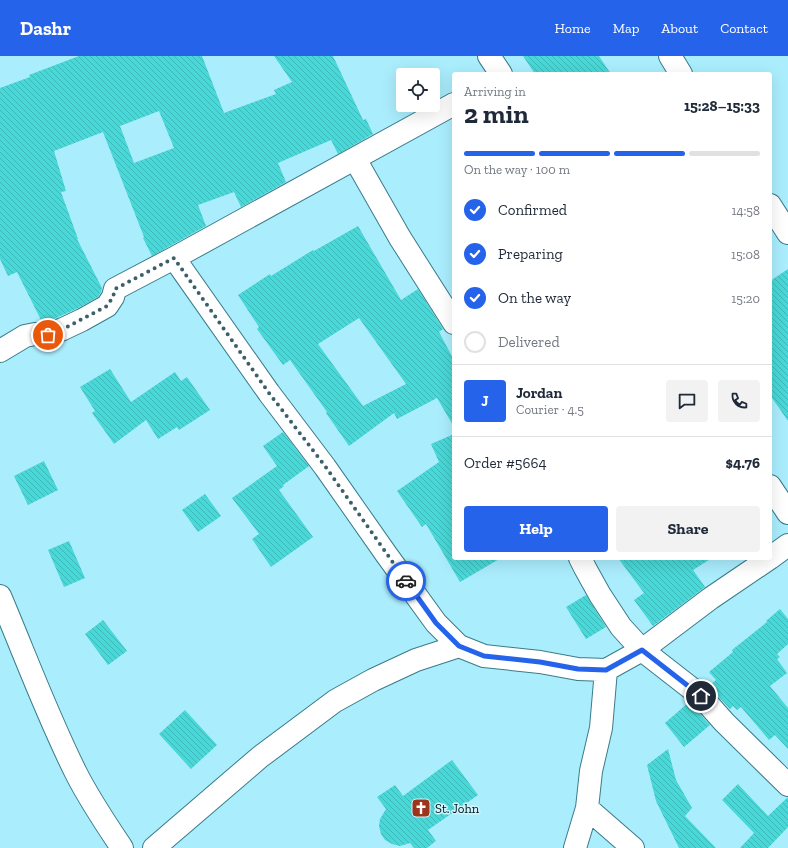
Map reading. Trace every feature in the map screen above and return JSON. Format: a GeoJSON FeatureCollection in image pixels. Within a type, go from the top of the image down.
{"type":"FeatureCollection","features":[{"type":"Feature","properties":{"kind":"street"},"geometry":{"type":"LineString","coordinates":[[489,56],[500,72]]}},
{"type":"Feature","properties":{"kind":"street"},"geometry":{"type":"LineString","coordinates":[[670,56],[680,72]]}},
{"type":"Feature","properties":{"kind":"street"},"geometry":{"type":"LineString","coordinates":[[0,351],[26,336],[35,334],[48,335],[82,320],[107,306],[113,297],[115,289],[452,105]]}},
{"type":"Feature","properties":{"kind":"street"},"geometry":{"type":"LineString","coordinates":[[355,159],[400,238],[452,320]]}},
{"type":"Feature","properties":{"kind":"street"},"geometry":{"type":"LineString","coordinates":[[772,209],[788,233]]}},
{"type":"Feature","properties":{"kind":"street"},"geometry":{"type":"LineString","coordinates":[[174,258],[269,393],[325,466],[436,623],[459,646],[484,656],[540,662],[578,669],[606,670],[642,650],[711,598],[767,560]]}},
{"type":"Feature","properties":{"kind":"street"},"geometry":{"type":"LineString","coordinates":[[772,489],[788,513]]}},
{"type":"Feature","properties":{"kind":"street"},"geometry":{"type":"LineString","coordinates":[[772,557],[788,545]]}},
{"type":"Feature","properties":{"kind":"street"},"geometry":{"type":"LineString","coordinates":[[581,560],[600,595],[621,627],[642,650],[701,696],[724,722],[788,785]]}},
{"type":"Feature","properties":{"kind":"street"},"geometry":{"type":"LineString","coordinates":[[0,596],[48,712],[76,773],[119,847]]}},
{"type":"Feature","properties":{"kind":"street"},"geometry":{"type":"LineString","coordinates":[[154,848],[260,757],[335,701],[373,680],[416,660],[459,646]]}},
{"type":"Feature","properties":{"kind":"street"},"geometry":{"type":"LineString","coordinates":[[575,848],[587,808],[591,771],[601,728],[606,670]]}},
{"type":"Feature","properties":{"kind":"street"},"geometry":{"type":"LineString","coordinates":[[587,808],[633,848]]}},
{"type":"Feature","properties":{"kind":"building"},"geometry":{"type":"Polygon","coordinates":[[[79,56],[202,56],[224,113],[276,94],[274,90],[292,82],[274,56],[333,56],[363,120],[366,119],[373,134],[338,154],[331,140],[278,163],[286,182],[241,207],[234,192],[198,205],[206,226],[152,256],[143,238],[144,237],[103,132],[54,151],[66,191],[61,192],[77,239],[102,288],[98,297],[47,322],[42,322],[17,272],[8,276],[0,259],[0,88],[30,77],[29,75],[79,56]],[[159,111],[120,126],[134,163],[174,148],[159,111]]]}},
{"type":"Feature","properties":{"kind":"building"},"geometry":{"type":"Polygon","coordinates":[[[523,56],[599,56],[610,72],[534,72],[523,56]]]}},
{"type":"Feature","properties":{"kind":"building"},"geometry":{"type":"Polygon","coordinates":[[[358,226],[401,300],[418,289],[443,329],[439,332],[452,356],[452,424],[437,398],[397,419],[394,413],[349,446],[290,360],[283,365],[257,329],[259,327],[238,295],[270,274],[271,276],[313,250],[314,251],[358,226]],[[359,318],[318,344],[363,406],[406,384],[359,318]]]}},
{"type":"Feature","properties":{"kind":"building"},"geometry":{"type":"Polygon","coordinates":[[[788,269],[788,421],[772,398],[772,280],[788,269]]]}},
{"type":"Feature","properties":{"kind":"building"},"geometry":{"type":"Polygon","coordinates":[[[110,369],[131,402],[175,372],[181,381],[187,377],[210,410],[179,430],[177,427],[158,439],[146,420],[114,444],[92,413],[95,411],[80,387],[110,369]]]}},
{"type":"Feature","properties":{"kind":"building"},"geometry":{"type":"Polygon","coordinates":[[[283,432],[309,466],[283,485],[284,486],[279,490],[313,537],[271,567],[252,539],[259,534],[232,498],[277,466],[263,446],[283,432]]]}},
{"type":"Feature","properties":{"kind":"building"},"geometry":{"type":"Polygon","coordinates":[[[452,435],[452,560],[498,560],[460,582],[426,524],[422,527],[397,491],[439,462],[431,444],[452,435]]]}},
{"type":"Feature","properties":{"kind":"building"},"geometry":{"type":"Polygon","coordinates":[[[44,461],[58,490],[28,505],[14,476],[44,461]]]}},
{"type":"Feature","properties":{"kind":"building"},"geometry":{"type":"Polygon","coordinates":[[[205,494],[221,516],[198,532],[182,510],[205,494]]]}},
{"type":"Feature","properties":{"kind":"building"},"geometry":{"type":"Polygon","coordinates":[[[69,541],[85,578],[64,587],[48,550],[69,541]]]}},
{"type":"Feature","properties":{"kind":"building"},"geometry":{"type":"Polygon","coordinates":[[[619,560],[709,560],[693,570],[705,587],[653,626],[634,600],[644,593],[619,560]]]}},
{"type":"Feature","properties":{"kind":"building"},"geometry":{"type":"Polygon","coordinates":[[[586,595],[606,627],[586,639],[566,607],[586,595]]]}},
{"type":"Feature","properties":{"kind":"building"},"geometry":{"type":"Polygon","coordinates":[[[780,609],[788,619],[788,644],[777,654],[780,657],[777,659],[787,673],[770,686],[788,708],[788,749],[775,735],[769,740],[741,707],[737,710],[733,706],[730,709],[709,686],[716,680],[709,672],[780,609]]]}},
{"type":"Feature","properties":{"kind":"building"},"geometry":{"type":"Polygon","coordinates":[[[103,620],[127,651],[108,665],[85,634],[103,620]]]}},
{"type":"Feature","properties":{"kind":"building"},"geometry":{"type":"Polygon","coordinates":[[[689,702],[710,725],[684,747],[665,723],[689,702]]]}},
{"type":"Feature","properties":{"kind":"building"},"geometry":{"type":"Polygon","coordinates":[[[185,710],[217,745],[191,769],[159,734],[185,710]]]}},
{"type":"Feature","properties":{"kind":"building"},"geometry":{"type":"Polygon","coordinates":[[[668,749],[676,780],[692,808],[685,816],[716,848],[679,848],[656,801],[647,765],[668,749]]]}},
{"type":"Feature","properties":{"kind":"building"},"geometry":{"type":"Polygon","coordinates":[[[452,760],[478,795],[428,830],[436,841],[427,848],[414,848],[410,843],[400,846],[385,840],[381,834],[379,826],[380,819],[386,809],[377,797],[395,785],[403,796],[452,760]]]}},
{"type":"Feature","properties":{"kind":"building"},"geometry":{"type":"Polygon","coordinates":[[[738,784],[768,816],[788,797],[788,827],[768,848],[740,848],[754,833],[722,800],[738,784]]]}},
{"type":"Feature","properties":{"kind":"way so far"},"geometry":{"type":"LineString","coordinates":[[48,335],[82,320],[107,306],[113,297],[115,289],[174,258],[269,393],[325,466],[406,581]]}},
{"type":"Feature","properties":{"kind":"place","name":"St. John"},"geometry":{"type":"Point","coordinates":[421,808]}},
{"type":"Feature","properties":{"kind":"route"},"geometry":{"type":"LineString","coordinates":[[406,581],[436,623],[459,646],[484,656],[540,662],[578,669],[606,670],[642,650],[701,696]]}}]}
